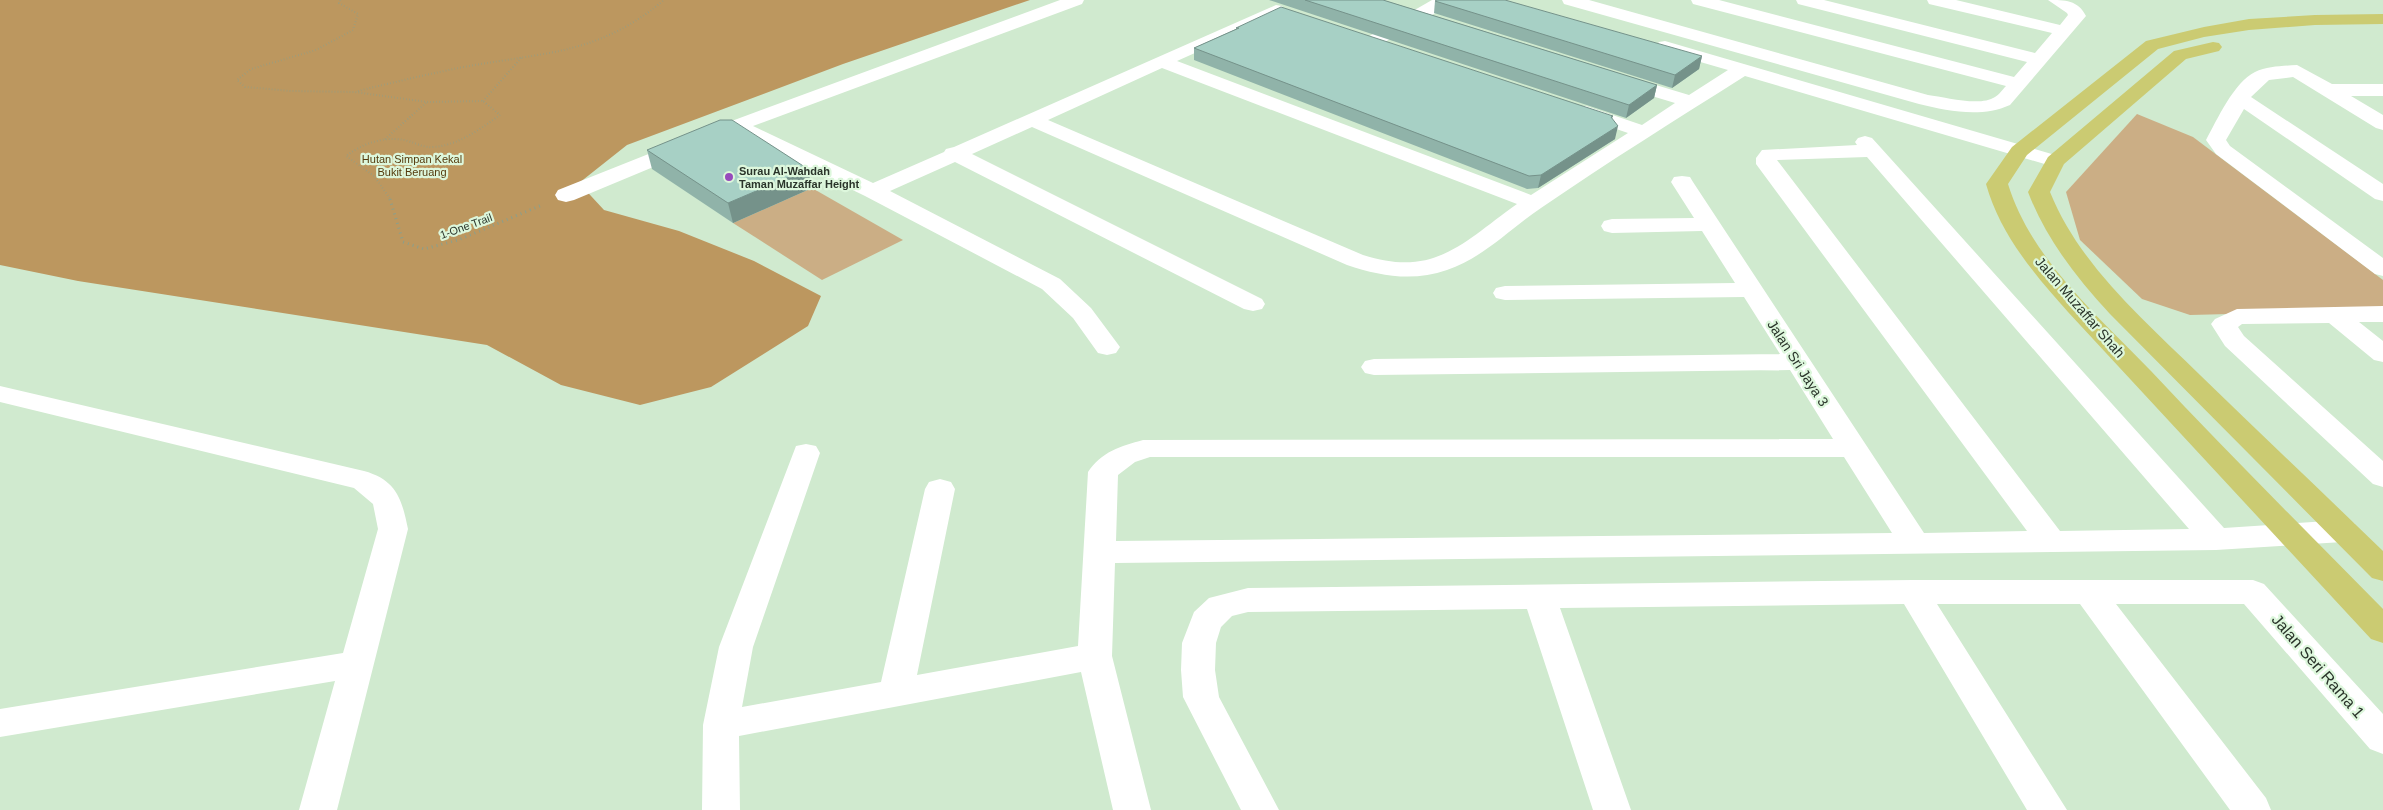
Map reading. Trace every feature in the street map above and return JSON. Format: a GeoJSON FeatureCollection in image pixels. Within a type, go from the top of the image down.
{"type":"FeatureCollection","features":[{"type":"Feature","properties":{"kind":"main road","name":"Jalan Muzaffar Shah"},"geometry":{"type":"LineString","coordinates":[[2383,19],[2283,20],[2245,24],[2165,40],[2152,45],[2019,151],[1997,184],[1999,196],[2010,222],[2060,289],[2226,469],[2383,630]]}},
{"type":"Feature","properties":{"kind":"main road","name":"Jalan Muzaffar Shah"},"geometry":{"type":"LineString","coordinates":[[2383,30],[2310,31],[2265,36],[2180,55],[2055,161],[2039,192],[2042,205],[2049,220],[2097,286],[2271,462],[2383,570]]}},
{"type":"Feature","properties":{"kind":"street"},"geometry":{"type":"LineString","coordinates":[[566,195],[736,126],[1076,0]]}},
{"type":"Feature","properties":{"kind":"street"},"geometry":{"type":"LineString","coordinates":[[1570,0],[1926,100],[1966,107],[1994,105],[2003,101],[2016,83],[2065,31],[2076,16],[2075,11],[2069,5],[2056,0]]}},
{"type":"Feature","properties":{"kind":"street"},"geometry":{"type":"LineString","coordinates":[[1699,0],[2016,83]]}},
{"type":"Feature","properties":{"kind":"street"},"geometry":{"type":"LineString","coordinates":[[1703,37],[1757,0]]}},
{"type":"Feature","properties":{"kind":"street"},"geometry":{"type":"LineString","coordinates":[[1804,0],[2038,59]]}},
{"type":"Feature","properties":{"kind":"street"},"geometry":{"type":"LineString","coordinates":[[1935,0],[2065,31]]}},
{"type":"Feature","properties":{"kind":"street"},"geometry":{"type":"LineString","coordinates":[[873,191],[1160,61],[1285,13],[1255,2]]}},
{"type":"Feature","properties":{"kind":"street"},"geometry":{"type":"LineString","coordinates":[[1391,48],[1363,39],[1417,16],[1438,4]]}},
{"type":"Feature","properties":{"kind":"street"},"geometry":{"type":"LineString","coordinates":[[1398,10],[1436,22]]}},
{"type":"Feature","properties":{"kind":"street"},"geometry":{"type":"LineString","coordinates":[[1647,41],[2055,161]]}},
{"type":"Feature","properties":{"kind":"street"},"geometry":{"type":"LineString","coordinates":[[1160,61],[1533,203]]}},
{"type":"Feature","properties":{"kind":"street"},"geometry":{"type":"LineString","coordinates":[[1769,77],[1788,61]]}},
{"type":"Feature","properties":{"kind":"street"},"geometry":{"type":"LineString","coordinates":[[1032,120],[1355,260],[1375,267],[1396,270],[1438,266],[1454,259],[1533,203],[1743,69]]}},
{"type":"Feature","properties":{"kind":"street"},"geometry":{"type":"LineString","coordinates":[[1801,86],[1820,70]]}},
{"type":"Feature","properties":{"kind":"street"},"geometry":{"type":"LineString","coordinates":[[2383,124],[2297,71],[2285,72],[2260,76],[2240,98],[2216,140],[2223,150],[2383,269]]}},
{"type":"Feature","properties":{"kind":"street"},"geometry":{"type":"LineString","coordinates":[[1606,76],[1691,102]]}},
{"type":"Feature","properties":{"kind":"street"},"geometry":{"type":"LineString","coordinates":[[2328,90],[2383,90]]}},
{"type":"Feature","properties":{"kind":"street"},"geometry":{"type":"LineString","coordinates":[[2240,98],[2383,194]]}},
{"type":"Feature","properties":{"kind":"street"},"geometry":{"type":"LineString","coordinates":[[1560,104],[1644,132]]}},
{"type":"Feature","properties":{"kind":"street"},"geometry":{"type":"LineString","coordinates":[[736,126],[873,191],[1051,284],[1072,299],[1088,318],[1107,347]]}},
{"type":"Feature","properties":{"kind":"street"},"geometry":{"type":"LineString","coordinates":[[2051,541],[1767,164],[1766,158],[1769,154],[1869,147],[2216,539]]}},
{"type":"Feature","properties":{"kind":"street"},"geometry":{"type":"LineString","coordinates":[[954,154],[1253,304]]}},
{"type":"Feature","properties":{"kind":"street","name":"Jalan Sri Jaya 3"},"geometry":{"type":"LineString","coordinates":[[1682,182],[1915,544]]}},
{"type":"Feature","properties":{"kind":"street"},"geometry":{"type":"LineString","coordinates":[[1612,226],[1709,224]]}},
{"type":"Feature","properties":{"kind":"street"},"geometry":{"type":"LineString","coordinates":[[1505,293],[1751,290]]}},
{"type":"Feature","properties":{"kind":"street"},"geometry":{"type":"LineString","coordinates":[[2383,314],[2237,317],[2224,324],[2234,340],[2383,478]]}},
{"type":"Feature","properties":{"kind":"street"},"geometry":{"type":"LineString","coordinates":[[2335,315],[2383,354]]}},
{"type":"Feature","properties":{"kind":"street"},"geometry":{"type":"LineString","coordinates":[[1374,367],[1798,362]]}},
{"type":"Feature","properties":{"kind":"street"},"geometry":{"type":"LineString","coordinates":[[0,394],[364,481],[387,500],[393,530],[318,810]]}},
{"type":"Feature","properties":{"kind":"street"},"geometry":{"type":"LineString","coordinates":[[1132,810],[1095,656],[1098,552],[1103,472],[1115,460],[1128,452],[1150,448],[1853,448]]}},
{"type":"Feature","properties":{"kind":"street"},"geometry":{"type":"LineString","coordinates":[[721,810],[721,725],[736,647],[806,453]]}},
{"type":"Feature","properties":{"kind":"street"},"geometry":{"type":"LineString","coordinates":[[896,692],[940,489]]}},
{"type":"Feature","properties":{"kind":"street"},"geometry":{"type":"LineString","coordinates":[[1098,552],[2216,539],[2343,530]]}},
{"type":"Feature","properties":{"kind":"street"},"geometry":{"type":"LineString","coordinates":[[1913,592],[2048,810]]}},
{"type":"Feature","properties":{"kind":"street"},"geometry":{"type":"LineString","coordinates":[[1260,810],[1201,697],[1199,643],[1206,621],[1221,607],[1248,600],[1540,598],[1913,592],[2089,592],[2252,810]]}},
{"type":"Feature","properties":{"kind":"street","name":"Jalan Seri Rama 1"},"geometry":{"type":"LineString","coordinates":[[2089,592],[2253,592],[2383,739]]}},
{"type":"Feature","properties":{"kind":"street"},"geometry":{"type":"LineString","coordinates":[[1540,598],[1612,810]]}},
{"type":"Feature","properties":{"kind":"street"},"geometry":{"type":"LineString","coordinates":[[721,725],[1095,656]]}},
{"type":"Feature","properties":{"kind":"street"},"geometry":{"type":"LineString","coordinates":[[0,723],[357,664]]}},
{"type":"Feature","properties":{"kind":"path"},"geometry":{"type":"LineString","coordinates":[[340,0],[340,3],[358,14],[353,30],[316,50],[251,69],[237,80],[245,87],[292,91],[355,92],[427,102],[483,101],[523,57]]}},
{"type":"Feature","properties":{"kind":"path"},"geometry":{"type":"LineString","coordinates":[[355,92],[429,74],[523,57],[573,51],[622,31],[664,0]]}},
{"type":"Feature","properties":{"kind":"path","name":"1-One Trail"},"geometry":{"type":"LineString","coordinates":[[483,101],[500,115],[477,132],[451,144],[423,147],[406,141],[384,140],[360,145],[346,156],[353,163],[366,169],[391,197],[403,242],[424,249],[458,240],[566,195]]}},
{"type":"Feature","properties":{"kind":"path"},"geometry":{"type":"LineString","coordinates":[[384,140],[427,102]]}},
{"type":"Feature","properties":{"kind":"shaded area"},"geometry":{"type":"Polygon","coordinates":[[[2137,114],[2193,137],[2383,280],[2383,310],[2190,315],[2142,299],[2080,240],[2066,192],[2137,114]]]}},
{"type":"Feature","properties":{"kind":"shaded area"},"geometry":{"type":"Polygon","coordinates":[[[812,188],[903,240],[822,280],[733,223],[812,188]]]}},
{"type":"Feature","properties":{"kind":"green space","name":"Hutan Simpan Kekal Bukit Beruang"},"geometry":{"type":"Polygon","coordinates":[[[0,0],[1030,0],[843,64],[627,145],[579,183],[604,210],[679,231],[754,261],[821,296],[808,326],[711,387],[640,405],[561,385],[487,345],[78,281],[0,265],[0,0]]]}},
{"type":"Feature","properties":{"kind":"building"},"geometry":{"type":"Polygon","coordinates":[[[1305,0],[1383,0],[1657,85],[1629,105],[1305,0]]]}},
{"type":"Feature","properties":{"kind":"building"},"geometry":{"type":"Polygon","coordinates":[[[1505,0],[1702,56],[1675,75],[1435,1],[1505,0]]]}},
{"type":"Feature","properties":{"kind":"building"},"geometry":{"type":"Polygon","coordinates":[[[1281,7],[1613,116],[1611,117],[1618,126],[1541,175],[1529,176],[1194,48],[1281,7]]]}},
{"type":"Feature","properties":{"kind":"building","name":"Surau Al-Wahdah Taman Muzaffar Height"},"geometry":{"type":"Polygon","coordinates":[[[720,120],[732,120],[808,169],[728,203],[647,150],[720,120]]]}},
{"type":"Feature","properties":{"kind":"place","name":"Surau Al-Wahdah Taman Muzaffar Height"},"geometry":{"type":"Point","coordinates":[729,177]}}]}
